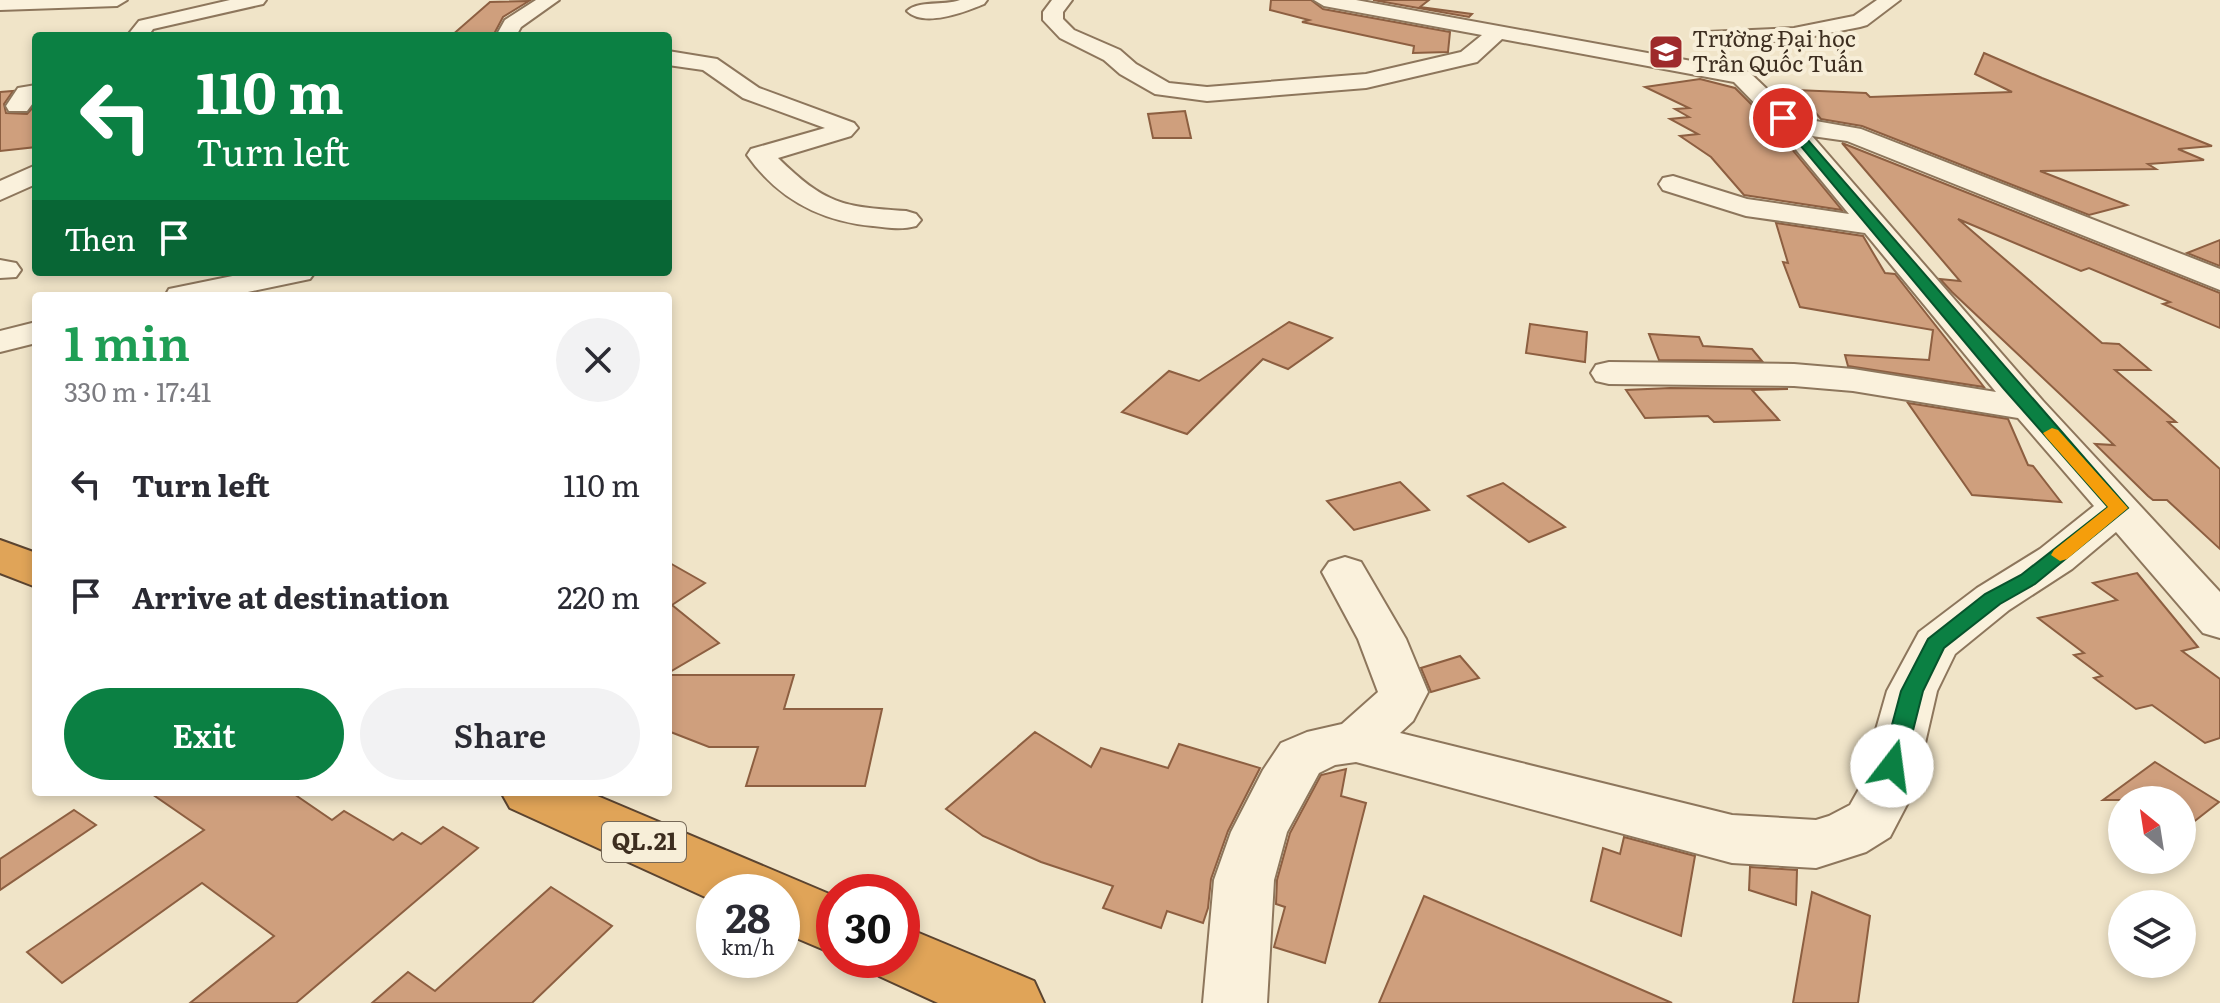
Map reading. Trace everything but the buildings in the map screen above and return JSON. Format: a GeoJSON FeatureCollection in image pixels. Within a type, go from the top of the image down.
{"type":"FeatureCollection","features":[{"type":"Feature","properties":{"kind":"highway"},"geometry":{"type":"LineString","coordinates":[[0,555],[32,570]]}},
{"type":"Feature","properties":{"kind":"highway","name":"QL.21"},"geometry":{"type":"LineString","coordinates":[[539,796],[716,874]]}},
{"type":"Feature","properties":{"kind":"highway"},"geometry":{"type":"LineString","coordinates":[[920,963],[1010,1003]]}},
{"type":"Feature","properties":{"kind":"street"},"geometry":{"type":"LineString","coordinates":[[0,4],[117,0]]}},
{"type":"Feature","properties":{"kind":"street"},"geometry":{"type":"LineString","coordinates":[[508,32],[512,24],[549,0]]}},
{"type":"Feature","properties":{"kind":"street"},"geometry":{"type":"LineString","coordinates":[[917,11],[950,11],[977,0]]}},
{"type":"Feature","properties":{"kind":"street"},"geometry":{"type":"LineString","coordinates":[[1062,0],[1053,12],[1053,20],[1067,34],[1112,55],[1128,69],[1163,89],[1187,93],[1229,94],[1325,82],[1366,81],[1460,60],[1483,48],[1498,32]]}},
{"type":"Feature","properties":{"kind":"street"},"geometry":{"type":"LineString","coordinates":[[1324,0],[1741,77]]}},
{"type":"Feature","properties":{"kind":"street"},"geometry":{"type":"LineString","coordinates":[[1890,0],[1860,21],[1794,34],[1707,38],[1783,118],[2030,409],[2220,622]]}},
{"type":"Feature","properties":{"kind":"street"},"geometry":{"type":"LineString","coordinates":[[140,32],[146,25],[241,1]]}},
{"type":"Feature","properties":{"kind":"street"},"geometry":{"type":"LineString","coordinates":[[672,59],[709,64],[751,93],[845,128],[760,155],[821,207],[847,214],[906,220]]}},
{"type":"Feature","properties":{"kind":"street"},"geometry":{"type":"LineString","coordinates":[[1783,118],[1804,127],[1852,134],[2220,280]]}},
{"type":"Feature","properties":{"kind":"street"},"geometry":{"type":"LineString","coordinates":[[0,192],[32,175]]}},
{"type":"Feature","properties":{"kind":"street"},"geometry":{"type":"LineString","coordinates":[[1673,184],[1752,211],[1881,235]]}},
{"type":"Feature","properties":{"kind":"street"},"geometry":{"type":"LineString","coordinates":[[1720,224],[1881,235]]}},
{"type":"Feature","properties":{"kind":"street"},"geometry":{"type":"LineString","coordinates":[[201,292],[279,276]]}},
{"type":"Feature","properties":{"kind":"street"},"geometry":{"type":"LineString","coordinates":[[0,342],[32,333]]}},
{"type":"Feature","properties":{"kind":"street"},"geometry":{"type":"LineString","coordinates":[[1609,373],[1794,375],[1853,380],[2030,409]]}},
{"type":"Feature","properties":{"kind":"street"},"geometry":{"type":"LineString","coordinates":[[1235,1003],[1244,880],[1259,832],[1282,785],[1300,758],[1326,746],[1356,742],[1732,839],[1816,844],[1846,835],[1870,821],[1886,791],[1912,691],[1936,644],[1993,599],[2028,579],[2118,508]]}},
{"type":"Feature","properties":{"kind":"street"},"geometry":{"type":"LineString","coordinates":[[1345,572],[1382,639],[1403,692],[1395,708],[1356,742]]}},
{"type":"Feature","properties":{"kind":"slow traffic"},"geometry":{"type":"LineString","coordinates":[[2052,433],[2118,508],[2060,555]]}},
{"type":"Feature","properties":{"kind":"place","name":"Trường Đại học Trần Quốc Tuấn"},"geometry":{"type":"Point","coordinates":[1666,52]}},
{"type":"Feature","properties":{"kind":"route"},"geometry":{"type":"LineString","coordinates":[[1783,118],[2118,508],[2056,559],[1993,599],[1936,644],[1912,691],[1892,766]]}}]}
